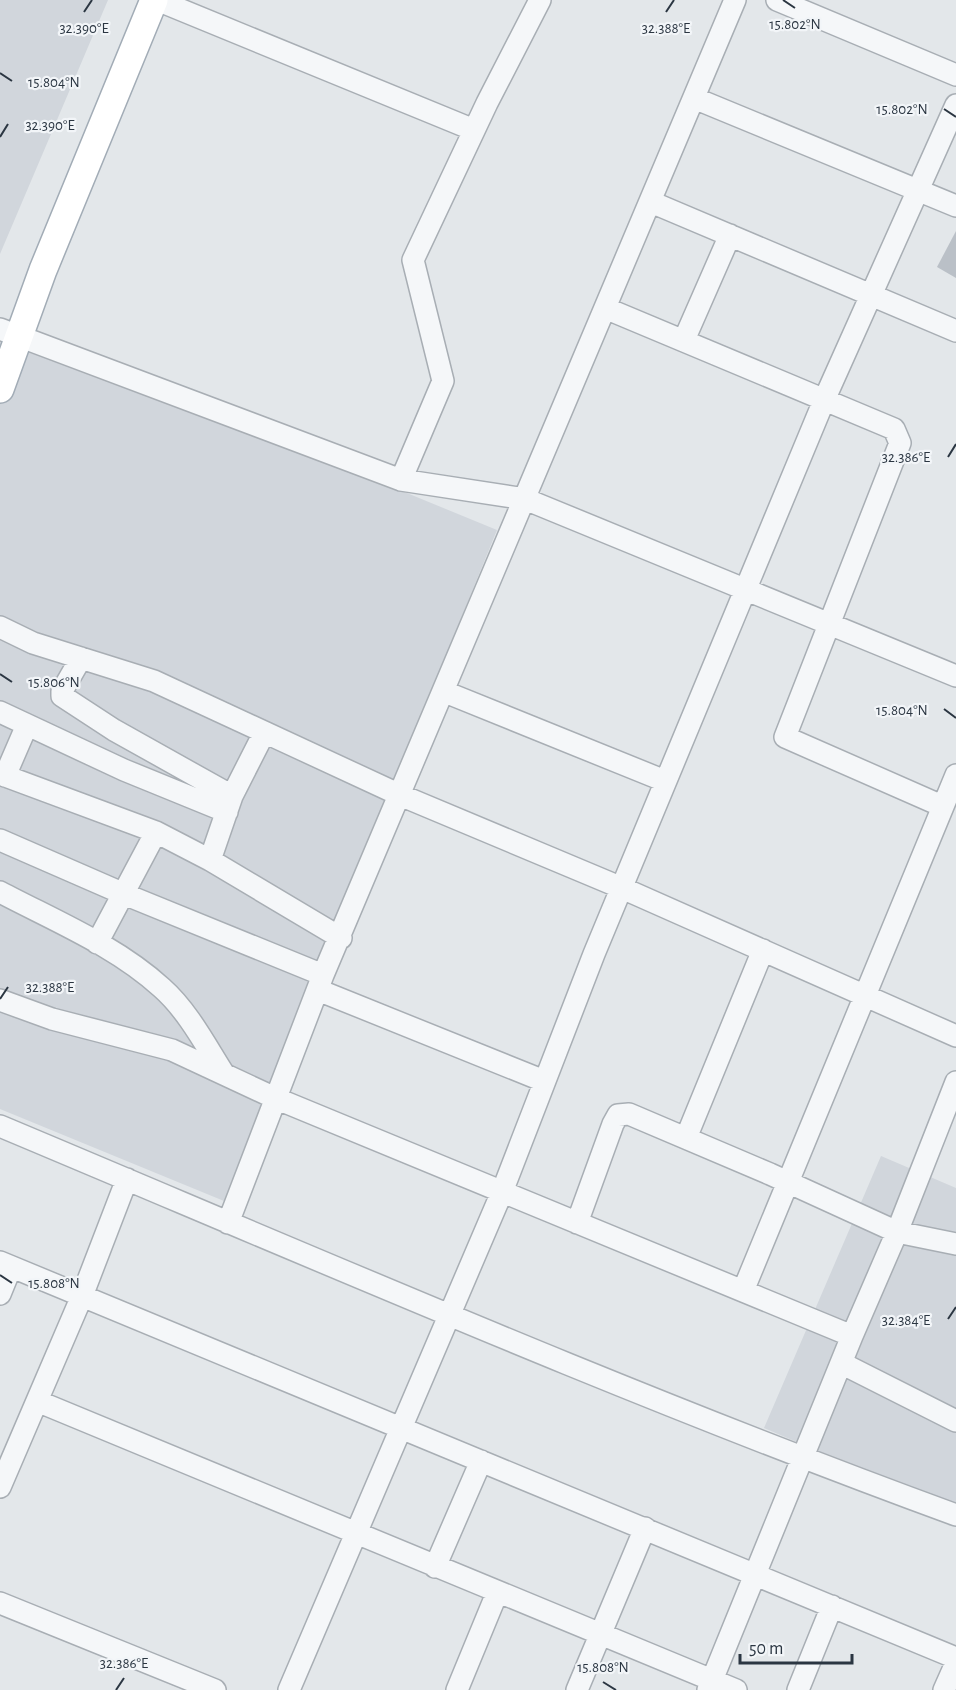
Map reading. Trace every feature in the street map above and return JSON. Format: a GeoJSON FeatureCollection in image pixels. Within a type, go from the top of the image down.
{"type":"FeatureCollection","features":[{"type":"Feature","properties":{"kind":"main road"},"geometry":{"type":"LineString","coordinates":[[0,389],[10,333],[43,270],[155,0]]}},
{"type":"Feature","properties":{"kind":"street"},"geometry":{"type":"LineString","coordinates":[[155,0],[474,130]]}},
{"type":"Feature","properties":{"kind":"street"},"geometry":{"type":"LineString","coordinates":[[400,480],[443,381],[413,260],[474,130],[540,0]]}},
{"type":"Feature","properties":{"kind":"street"},"geometry":{"type":"LineString","coordinates":[[228,1223],[320,982],[341,938],[445,692],[735,0]]}},
{"type":"Feature","properties":{"kind":"street"},"geometry":{"type":"LineString","coordinates":[[777,0],[956,75]]}},
{"type":"Feature","properties":{"kind":"street"},"geometry":{"type":"LineString","coordinates":[[693,98],[956,206]]}},
{"type":"Feature","properties":{"kind":"street"},"geometry":{"type":"LineString","coordinates":[[289,1690],[502,1192],[544,1081],[665,781],[825,398],[956,105]]}},
{"type":"Feature","properties":{"kind":"street"},"geometry":{"type":"LineString","coordinates":[[651,202],[956,331]]}},
{"type":"Feature","properties":{"kind":"street"},"geometry":{"type":"LineString","coordinates":[[684,340],[729,235]]}},
{"type":"Feature","properties":{"kind":"street"},"geometry":{"type":"LineString","coordinates":[[605,308],[825,398],[894,429],[900,443],[785,737],[942,806]]}},
{"type":"Feature","properties":{"kind":"street"},"geometry":{"type":"LineString","coordinates":[[10,333],[400,480],[525,499],[956,676]]}},
{"type":"Feature","properties":{"kind":"street"},"geometry":{"type":"LineString","coordinates":[[0,627],[33,643],[154,681],[400,795],[622,888],[956,1036]]}},
{"type":"Feature","properties":{"kind":"street"},"geometry":{"type":"LineString","coordinates":[[81,658],[62,696],[230,804]]}},
{"type":"Feature","properties":{"kind":"street"},"geometry":{"type":"LineString","coordinates":[[445,692],[665,781]]}},
{"type":"Feature","properties":{"kind":"street"},"geometry":{"type":"LineString","coordinates":[[0,712],[124,770],[230,804]]}},
{"type":"Feature","properties":{"kind":"street"},"geometry":{"type":"LineString","coordinates":[[27,725],[2,775],[156,832],[210,860],[341,938]]}},
{"type":"Feature","properties":{"kind":"street"},"geometry":{"type":"LineString","coordinates":[[210,860],[230,804],[264,733]]}},
{"type":"Feature","properties":{"kind":"street"},"geometry":{"type":"LineString","coordinates":[[743,1291],[956,775]]}},
{"type":"Feature","properties":{"kind":"street"},"geometry":{"type":"LineString","coordinates":[[97,943],[156,832]]}},
{"type":"Feature","properties":{"kind":"street"},"geometry":{"type":"LineString","coordinates":[[0,840],[544,1081]]}},
{"type":"Feature","properties":{"kind":"street"},"geometry":{"type":"LineString","coordinates":[[0,892],[125,959],[164,989],[191,1023],[224,1074]]}},
{"type":"Feature","properties":{"kind":"street"},"geometry":{"type":"LineString","coordinates":[[686,1138],[763,950]]}},
{"type":"Feature","properties":{"kind":"street"},"geometry":{"type":"LineString","coordinates":[[0,1000],[52,1019],[172,1050],[275,1098],[852,1336]]}},
{"type":"Feature","properties":{"kind":"street"},"geometry":{"type":"LineString","coordinates":[[710,1685],[801,1458],[897,1232],[956,1082]]}},
{"type":"Feature","properties":{"kind":"street"},"geometry":{"type":"LineString","coordinates":[[577,1222],[618,1115],[628,1114],[789,1182],[897,1232],[956,1244]]}},
{"type":"Feature","properties":{"kind":"street"},"geometry":{"type":"LineString","coordinates":[[0,1126],[228,1223],[801,1458],[956,1515]]}},
{"type":"Feature","properties":{"kind":"street"},"geometry":{"type":"LineString","coordinates":[[1,1483],[82,1296],[127,1179]]}},
{"type":"Feature","properties":{"kind":"street"},"geometry":{"type":"LineString","coordinates":[[0,1294],[6,1264],[956,1658]]}},
{"type":"Feature","properties":{"kind":"street"},"geometry":{"type":"LineString","coordinates":[[841,1362],[956,1421]]}},
{"type":"Feature","properties":{"kind":"street"},"geometry":{"type":"LineString","coordinates":[[38,1401],[600,1635],[710,1685],[736,1690]]}},
{"type":"Feature","properties":{"kind":"street"},"geometry":{"type":"LineString","coordinates":[[435,1568],[481,1461]]}},
{"type":"Feature","properties":{"kind":"street"},"geometry":{"type":"LineString","coordinates":[[578,1690],[645,1528]]}},
{"type":"Feature","properties":{"kind":"street"},"geometry":{"type":"LineString","coordinates":[[457,1690],[497,1593]]}},
{"type":"Feature","properties":{"kind":"street"},"geometry":{"type":"LineString","coordinates":[[0,1603],[202,1688]]}},
{"type":"Feature","properties":{"kind":"street"},"geometry":{"type":"LineString","coordinates":[[798,1690],[832,1606]]}},
{"type":"Feature","properties":{"kind":"street"},"geometry":{"type":"LineString","coordinates":[[944,1690],[956,1662]]}},
{"type":"Feature","properties":{"kind":"shaded area"},"geometry":{"type":"Polygon","coordinates":[[[0,0],[108,0],[0,254],[0,0]]]}},
{"type":"Feature","properties":{"kind":"shaded area"},"geometry":{"type":"Polygon","coordinates":[[[0,326],[497,530],[224,1201],[0,1109],[0,326]]]}},
{"type":"Feature","properties":{"kind":"shaded area"},"geometry":{"type":"Polygon","coordinates":[[[881,1156],[956,1188],[956,1510],[764,1428],[881,1156]]]}},
{"type":"Feature","properties":{"kind":"building"},"geometry":{"type":"Polygon","coordinates":[[[956,231],[956,278],[937,267],[956,231]]]}}]}
